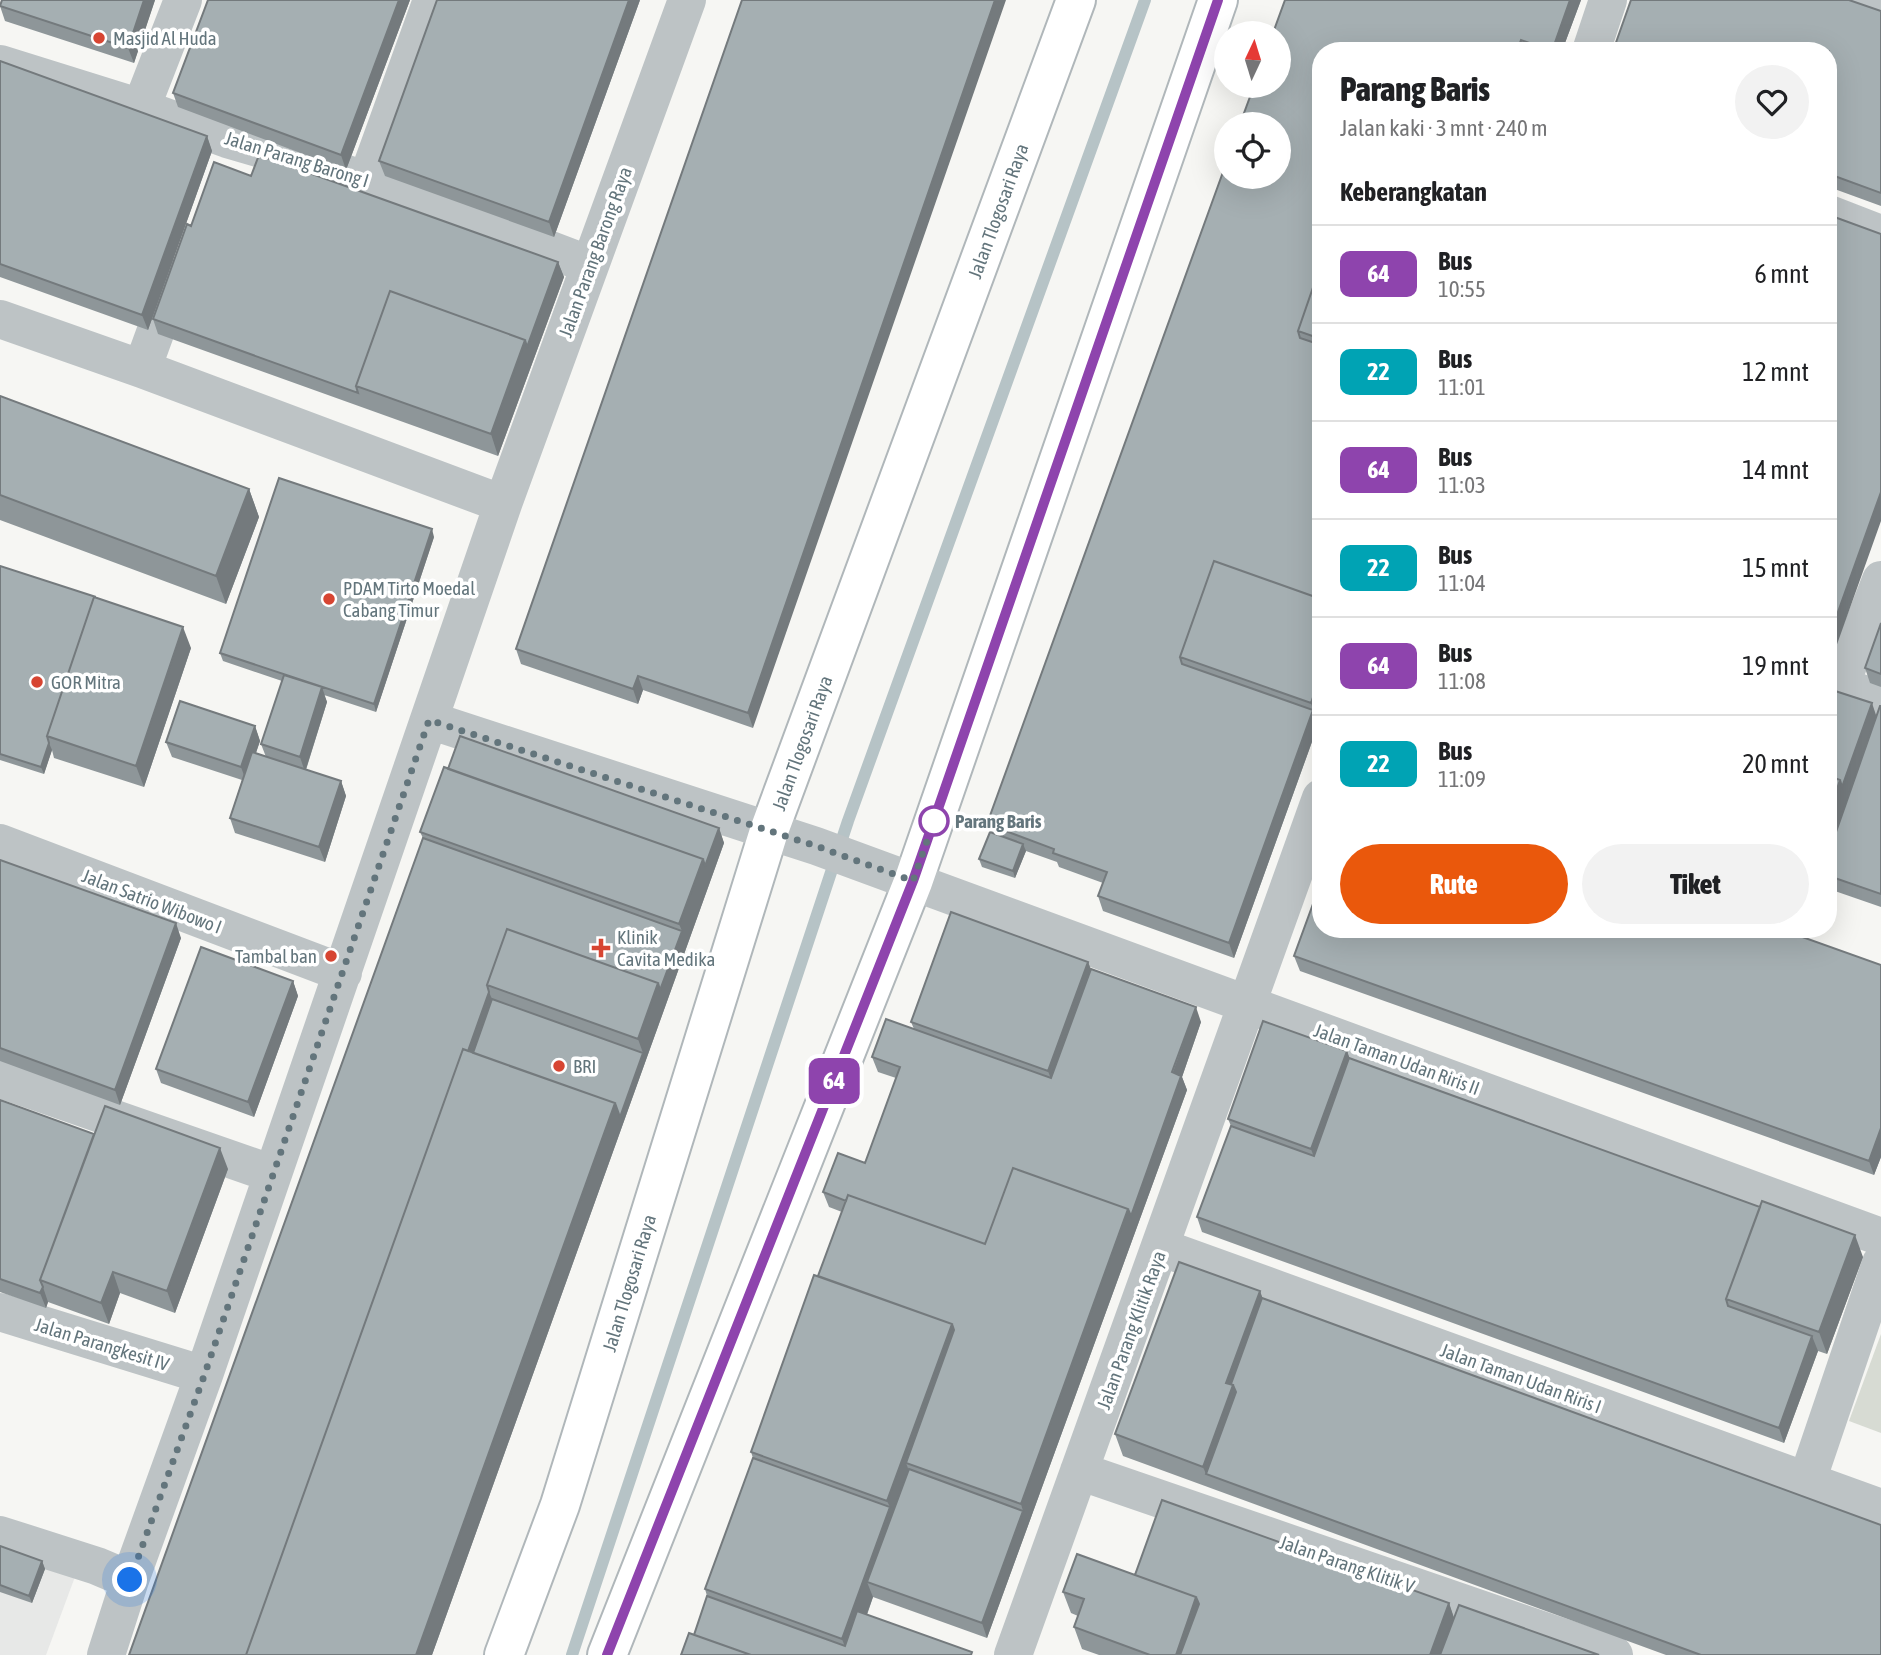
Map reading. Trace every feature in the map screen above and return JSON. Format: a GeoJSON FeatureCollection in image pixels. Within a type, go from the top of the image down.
{"type":"FeatureCollection","features":[{"type":"Feature","properties":{"kind":"street"},"geometry":{"type":"LineString","coordinates":[[141,108],[183,0]]}},
{"type":"Feature","properties":{"kind":"street"},"geometry":{"type":"LineString","coordinates":[[367,180],[432,0]]}},
{"type":"Feature","properties":{"kind":"street","name":"Jalan Parang Barong Raya"},"geometry":{"type":"LineString","coordinates":[[106,1655],[503,504],[687,0]]}},
{"type":"Feature","properties":{"kind":"street","name":"Jalan Tlogosari Raya"},"geometry":{"type":"LineString","coordinates":[[503,1655],[560,1505],[769,831],[1076,0]]}},
{"type":"Feature","properties":{"kind":"street"},"geometry":{"type":"LineString","coordinates":[[607,1655],[903,878],[1218,0]]}},
{"type":"Feature","properties":{"kind":"street"},"geometry":{"type":"LineString","coordinates":[[1594,42],[1608,0]]}},
{"type":"Feature","properties":{"kind":"street"},"geometry":{"type":"LineString","coordinates":[[1859,0],[1881,8]]}},
{"type":"Feature","properties":{"kind":"street","name":"Jalan Parang Barong I"},"geometry":{"type":"LineString","coordinates":[[0,64],[141,108],[227,139],[367,180],[590,265]]}},
{"type":"Feature","properties":{"kind":"street"},"geometry":{"type":"LineString","coordinates":[[214,174],[227,139]]}},
{"type":"Feature","properties":{"kind":"street"},"geometry":{"type":"LineString","coordinates":[[1837,217],[1881,234]]}},
{"type":"Feature","properties":{"kind":"street"},"geometry":{"type":"LineString","coordinates":[[142,369],[187,244]]}},
{"type":"Feature","properties":{"kind":"street"},"geometry":{"type":"LineString","coordinates":[[0,319],[503,504]]}},
{"type":"Feature","properties":{"kind":"street"},"geometry":{"type":"LineString","coordinates":[[1837,677],[1881,580]]}},
{"type":"Feature","properties":{"kind":"street"},"geometry":{"type":"LineString","coordinates":[[1837,685],[1881,699]]}},
{"type":"Feature","properties":{"kind":"street","name":"Jalan Taman Udan Riris II"},"geometry":{"type":"LineString","coordinates":[[429,720],[816,846],[1881,1237]]}},
{"type":"Feature","properties":{"kind":"street","name":"Jalan Parang Klitik Raya"},"geometry":{"type":"LineString","coordinates":[[1013,1655],[1312,823]]}},
{"type":"Feature","properties":{"kind":"street","name":"Jalan Satrio Wibowo I"},"geometry":{"type":"LineString","coordinates":[[0,843],[343,973]]}},
{"type":"Feature","properties":{"kind":"street"},"geometry":{"type":"LineString","coordinates":[[0,1079],[272,1174]]}},
{"type":"Feature","properties":{"kind":"street","name":"Jalan Taman Udan Riris I"},"geometry":{"type":"LineString","coordinates":[[1160,1247],[1881,1508]]}},
{"type":"Feature","properties":{"kind":"street"},"geometry":{"type":"LineString","coordinates":[[1807,1481],[1881,1263]]}},
{"type":"Feature","properties":{"kind":"street","name":"Jalan Parangkesit IV"},"geometry":{"type":"LineString","coordinates":[[0,1312],[204,1376]]}},
{"type":"Feature","properties":{"kind":"street","name":"Jalan Parang Klitik V"},"geometry":{"type":"LineString","coordinates":[[1079,1471],[1614,1655]]}},
{"type":"Feature","properties":{"kind":"street"},"geometry":{"type":"LineString","coordinates":[[0,1535],[97,1566],[130,1580]]}},
{"type":"Feature","properties":{"kind":"shaded area"},"geometry":{"type":"Polygon","coordinates":[[[1881,1334],[1881,1433],[1849,1421],[1881,1334]]]}},
{"type":"Feature","properties":{"kind":"shaded area"},"geometry":{"type":"Polygon","coordinates":[[[0,1546],[76,1574],[46,1655],[0,1655],[0,1546]]]}},
{"type":"Feature","properties":{"kind":"building","name":"Masjid Al Huda"},"geometry":{"type":"Polygon","coordinates":[[[2,0],[144,0],[128,48],[0,6],[2,0]]]}},
{"type":"Feature","properties":{"kind":"building"},"geometry":{"type":"Polygon","coordinates":[[[208,0],[399,0],[341,155],[173,93],[208,0]]]}},
{"type":"Feature","properties":{"kind":"building"},"geometry":{"type":"Polygon","coordinates":[[[437,0],[629,0],[549,222],[379,161],[437,0]]]}},
{"type":"Feature","properties":{"kind":"building"},"geometry":{"type":"Polygon","coordinates":[[[742,0],[995,0],[748,713],[638,676],[633,689],[516,649],[742,0]]]}},
{"type":"Feature","properties":{"kind":"building"},"geometry":{"type":"Polygon","coordinates":[[[1285,0],[1570,0],[1555,42],[1312,42],[1312,290],[1298,331],[1300,338],[1312,342],[1312,596],[1214,561],[1180,657],[1182,664],[1312,710],[1229,943],[1098,896],[1107,872],[1053,853],[1054,849],[987,824],[1217,189],[1291,189],[1291,112],[1244,112],[1250,98],[1292,98],[1292,21],[1277,21],[1285,0]]]}},
{"type":"Feature","properties":{"kind":"building"},"geometry":{"type":"Polygon","coordinates":[[[1631,0],[1849,0],[1881,11],[1881,193],[1837,177],[1837,42],[1616,42],[1631,0]]]}},
{"type":"Feature","properties":{"kind":"building"},"geometry":{"type":"Polygon","coordinates":[[[0,61],[207,136],[142,315],[0,264],[0,61]]]}},
{"type":"Feature","properties":{"kind":"building"},"geometry":{"type":"Polygon","coordinates":[[[259,155],[558,262],[527,347],[525,340],[390,291],[356,386],[358,393],[153,319],[187,224],[191,226],[214,162],[251,176],[259,155]]]}},
{"type":"Feature","properties":{"kind":"building"},"geometry":{"type":"Polygon","coordinates":[[[1837,218],[1881,234],[1881,492],[1837,615],[1837,218]]]}},
{"type":"Feature","properties":{"kind":"building"},"geometry":{"type":"Polygon","coordinates":[[[1312,290],[1312,336],[1298,331],[1312,290]]]}},
{"type":"Feature","properties":{"kind":"building"},"geometry":{"type":"Polygon","coordinates":[[[390,291],[525,340],[491,434],[356,386],[390,291]]]}},
{"type":"Feature","properties":{"kind":"building"},"geometry":{"type":"Polygon","coordinates":[[[0,396],[249,489],[216,576],[0,495],[0,396]]]}},
{"type":"Feature","properties":{"kind":"building","name":"PDAM Tirto Moedal Cabang Timur"},"geometry":{"type":"Polygon","coordinates":[[[279,478],[432,529],[374,704],[220,653],[279,478]]]}},
{"type":"Feature","properties":{"kind":"building"},"geometry":{"type":"Polygon","coordinates":[[[1214,561],[1312,596],[1311,703],[1180,657],[1214,561]]]}},
{"type":"Feature","properties":{"kind":"building","name":"GOR Mitra"},"geometry":{"type":"Polygon","coordinates":[[[0,566],[96,597],[47,736],[49,743],[41,767],[0,754],[0,566]]]}},
{"type":"Feature","properties":{"kind":"building"},"geometry":{"type":"Polygon","coordinates":[[[94,597],[183,627],[136,766],[47,736],[94,597]]]}},
{"type":"Feature","properties":{"kind":"building"},"geometry":{"type":"Polygon","coordinates":[[[1881,623],[1881,674],[1865,668],[1881,623]]]}},
{"type":"Feature","properties":{"kind":"building"},"geometry":{"type":"Polygon","coordinates":[[[284,675],[322,687],[300,757],[261,744],[284,675]]]}},
{"type":"Feature","properties":{"kind":"building"},"geometry":{"type":"Polygon","coordinates":[[[1837,692],[1872,703],[1842,787],[1837,779],[1837,692]]]}},
{"type":"Feature","properties":{"kind":"building"},"geometry":{"type":"Polygon","coordinates":[[[180,701],[255,726],[241,767],[166,742],[180,701]]]}},
{"type":"Feature","properties":{"kind":"building"},"geometry":{"type":"Polygon","coordinates":[[[1881,706],[1881,894],[1837,879],[1837,829],[1881,706]]]}},
{"type":"Feature","properties":{"kind":"building"},"geometry":{"type":"Polygon","coordinates":[[[460,736],[719,828],[705,866],[703,859],[448,769],[460,736]]]}},
{"type":"Feature","properties":{"kind":"building"},"geometry":{"type":"Polygon","coordinates":[[[252,752],[341,781],[319,847],[230,818],[252,752]]]}},
{"type":"Feature","properties":{"kind":"building"},"geometry":{"type":"Polygon","coordinates":[[[444,767],[703,859],[679,924],[420,832],[444,767]]]}},
{"type":"Feature","properties":{"kind":"building"},"geometry":{"type":"Polygon","coordinates":[[[990,832],[1023,844],[1013,871],[979,859],[990,832]]]}},
{"type":"Feature","properties":{"kind":"building"},"geometry":{"type":"Polygon","coordinates":[[[423,838],[682,931],[660,990],[658,983],[507,929],[468,1051],[463,1049],[246,1655],[129,1655],[423,838]]]}},
{"type":"Feature","properties":{"kind":"building"},"geometry":{"type":"Polygon","coordinates":[[[0,860],[176,923],[115,1090],[0,1048],[0,860]]]}},
{"type":"Feature","properties":{"kind":"building"},"geometry":{"type":"Polygon","coordinates":[[[1312,907],[1312,938],[1805,938],[1881,965],[1881,1128],[1869,1161],[1294,956],[1312,907]]]}},
{"type":"Feature","properties":{"kind":"building"},"geometry":{"type":"Polygon","coordinates":[[[951,912],[1088,962],[1048,1071],[911,1022],[951,912]]]}},
{"type":"Feature","properties":{"kind":"building"},"geometry":{"type":"Polygon","coordinates":[[[507,929],[658,983],[638,1039],[487,985],[507,929]]]}},
{"type":"Feature","properties":{"kind":"building"},"geometry":{"type":"Polygon","coordinates":[[[201,947],[293,981],[248,1102],[156,1069],[201,947]]]}},
{"type":"Feature","properties":{"kind":"building"},"geometry":{"type":"Polygon","coordinates":[[[1091,969],[1196,1007],[1172,1072],[1181,1076],[1131,1216],[1128,1209],[1013,1168],[985,1244],[848,1195],[846,1201],[823,1192],[838,1153],[865,1163],[900,1067],[872,1057],[886,1019],[1051,1078],[1091,969]]]}},
{"type":"Feature","properties":{"kind":"building","name":"BRI"},"geometry":{"type":"Polygon","coordinates":[[[492,999],[643,1053],[620,1117],[615,1103],[473,1053],[492,999]]]}},
{"type":"Feature","properties":{"kind":"building"},"geometry":{"type":"Polygon","coordinates":[[[1263,1021],[1347,1051],[1311,1149],[1228,1119],[1263,1021]]]}},
{"type":"Feature","properties":{"kind":"building"},"geometry":{"type":"Polygon","coordinates":[[[463,1049],[615,1103],[416,1655],[246,1655],[463,1049]]]}},
{"type":"Feature","properties":{"kind":"building"},"geometry":{"type":"Polygon","coordinates":[[[1349,1058],[1760,1207],[1726,1299],[1728,1306],[1812,1336],[1779,1428],[1197,1217],[1231,1126],[1314,1156],[1349,1058]]]}},
{"type":"Feature","properties":{"kind":"building"},"geometry":{"type":"Polygon","coordinates":[[[0,1100],[94,1134],[40,1280],[43,1287],[40,1293],[0,1279],[0,1100]]]}},
{"type":"Feature","properties":{"kind":"building"},"geometry":{"type":"Polygon","coordinates":[[[105,1106],[220,1148],[167,1291],[113,1272],[101,1303],[40,1280],[105,1106]]]}},
{"type":"Feature","properties":{"kind":"building"},"geometry":{"type":"Polygon","coordinates":[[[1013,1168],[1128,1209],[1021,1504],[906,1463],[954,1330],[952,1324],[818,1276],[848,1195],[985,1244],[1013,1168]]]}},
{"type":"Feature","properties":{"kind":"building"},"geometry":{"type":"Polygon","coordinates":[[[1762,1201],[1855,1235],[1819,1332],[1726,1299],[1762,1201]]]}},
{"type":"Feature","properties":{"kind":"building"},"geometry":{"type":"Polygon","coordinates":[[[1179,1262],[1260,1291],[1226,1383],[1233,1385],[1203,1467],[1115,1434],[1179,1262]]]}},
{"type":"Feature","properties":{"kind":"building"},"geometry":{"type":"Polygon","coordinates":[[[814,1275],[952,1324],[887,1501],[751,1452],[814,1275]]]}},
{"type":"Feature","properties":{"kind":"building"},"geometry":{"type":"Polygon","coordinates":[[[1262,1298],[1881,1525],[1881,1655],[1701,1655],[1206,1474],[1236,1392],[1231,1384],[1262,1298]]]}},
{"type":"Feature","properties":{"kind":"building"},"geometry":{"type":"Polygon","coordinates":[[[753,1458],[890,1507],[842,1639],[705,1589],[753,1458]]]}},
{"type":"Feature","properties":{"kind":"building"},"geometry":{"type":"Polygon","coordinates":[[[909,1469],[1023,1511],[982,1623],[867,1582],[909,1469]]]}},
{"type":"Feature","properties":{"kind":"building"},"geometry":{"type":"Polygon","coordinates":[[[1162,1500],[1449,1603],[1430,1655],[1180,1655],[1199,1604],[1196,1597],[1135,1575],[1162,1500]]]}},
{"type":"Feature","properties":{"kind":"building"},"geometry":{"type":"Polygon","coordinates":[[[0,1546],[42,1561],[29,1596],[0,1585],[0,1546]]]}},
{"type":"Feature","properties":{"kind":"building"},"geometry":{"type":"Polygon","coordinates":[[[1077,1554],[1196,1597],[1176,1655],[1150,1655],[1074,1627],[1084,1599],[1063,1592],[1077,1554]]]}},
{"type":"Feature","properties":{"kind":"building"},"geometry":{"type":"Polygon","coordinates":[[[707,1596],[845,1646],[857,1611],[972,1652],[971,1655],[751,1655],[694,1635],[707,1596]]]}},
{"type":"Feature","properties":{"kind":"building"},"geometry":{"type":"Polygon","coordinates":[[[1459,1605],[1599,1655],[1440,1655],[1459,1605]]]}},
{"type":"Feature","properties":{"kind":"building"},"geometry":{"type":"Polygon","coordinates":[[[689,1633],[751,1655],[681,1655],[689,1633]]]}},
{"type":"Feature","properties":{"kind":"waterway"},"geometry":{"type":"LineString","coordinates":[[572,1655],[848,821],[1145,0]]}},
{"type":"Feature","properties":{"kind":"bus line","name":"64"},"geometry":{"type":"LineString","coordinates":[[607,1655],[913,881],[1218,0]]}},
{"type":"Feature","properties":{"kind":"place","name":"Masjid Al Huda"},"geometry":{"type":"Point","coordinates":[99,38]}},
{"type":"Feature","properties":{"kind":"place","name":"PDAM Tirto Moedal Cabang Timur"},"geometry":{"type":"Point","coordinates":[329,599]}},
{"type":"Feature","properties":{"kind":"place","name":"GOR Mitra"},"geometry":{"type":"Point","coordinates":[37,682]}},
{"type":"Feature","properties":{"kind":"place","name":"Parang Baris"},"geometry":{"type":"Point","coordinates":[934,821]}},
{"type":"Feature","properties":{"kind":"place","name":"Klinik Cavita Medika"},"geometry":{"type":"Point","coordinates":[601,948]}},
{"type":"Feature","properties":{"kind":"place","name":"Tambal ban"},"geometry":{"type":"Point","coordinates":[331,956]}},
{"type":"Feature","properties":{"kind":"place","name":"BRI"},"geometry":{"type":"Point","coordinates":[559,1066]}},
{"type":"Feature","properties":{"kind":"route"},"geometry":{"type":"LineString","coordinates":[[130,1580],[204,1376],[429,720],[816,846],[913,881],[934,821]]}}]}
